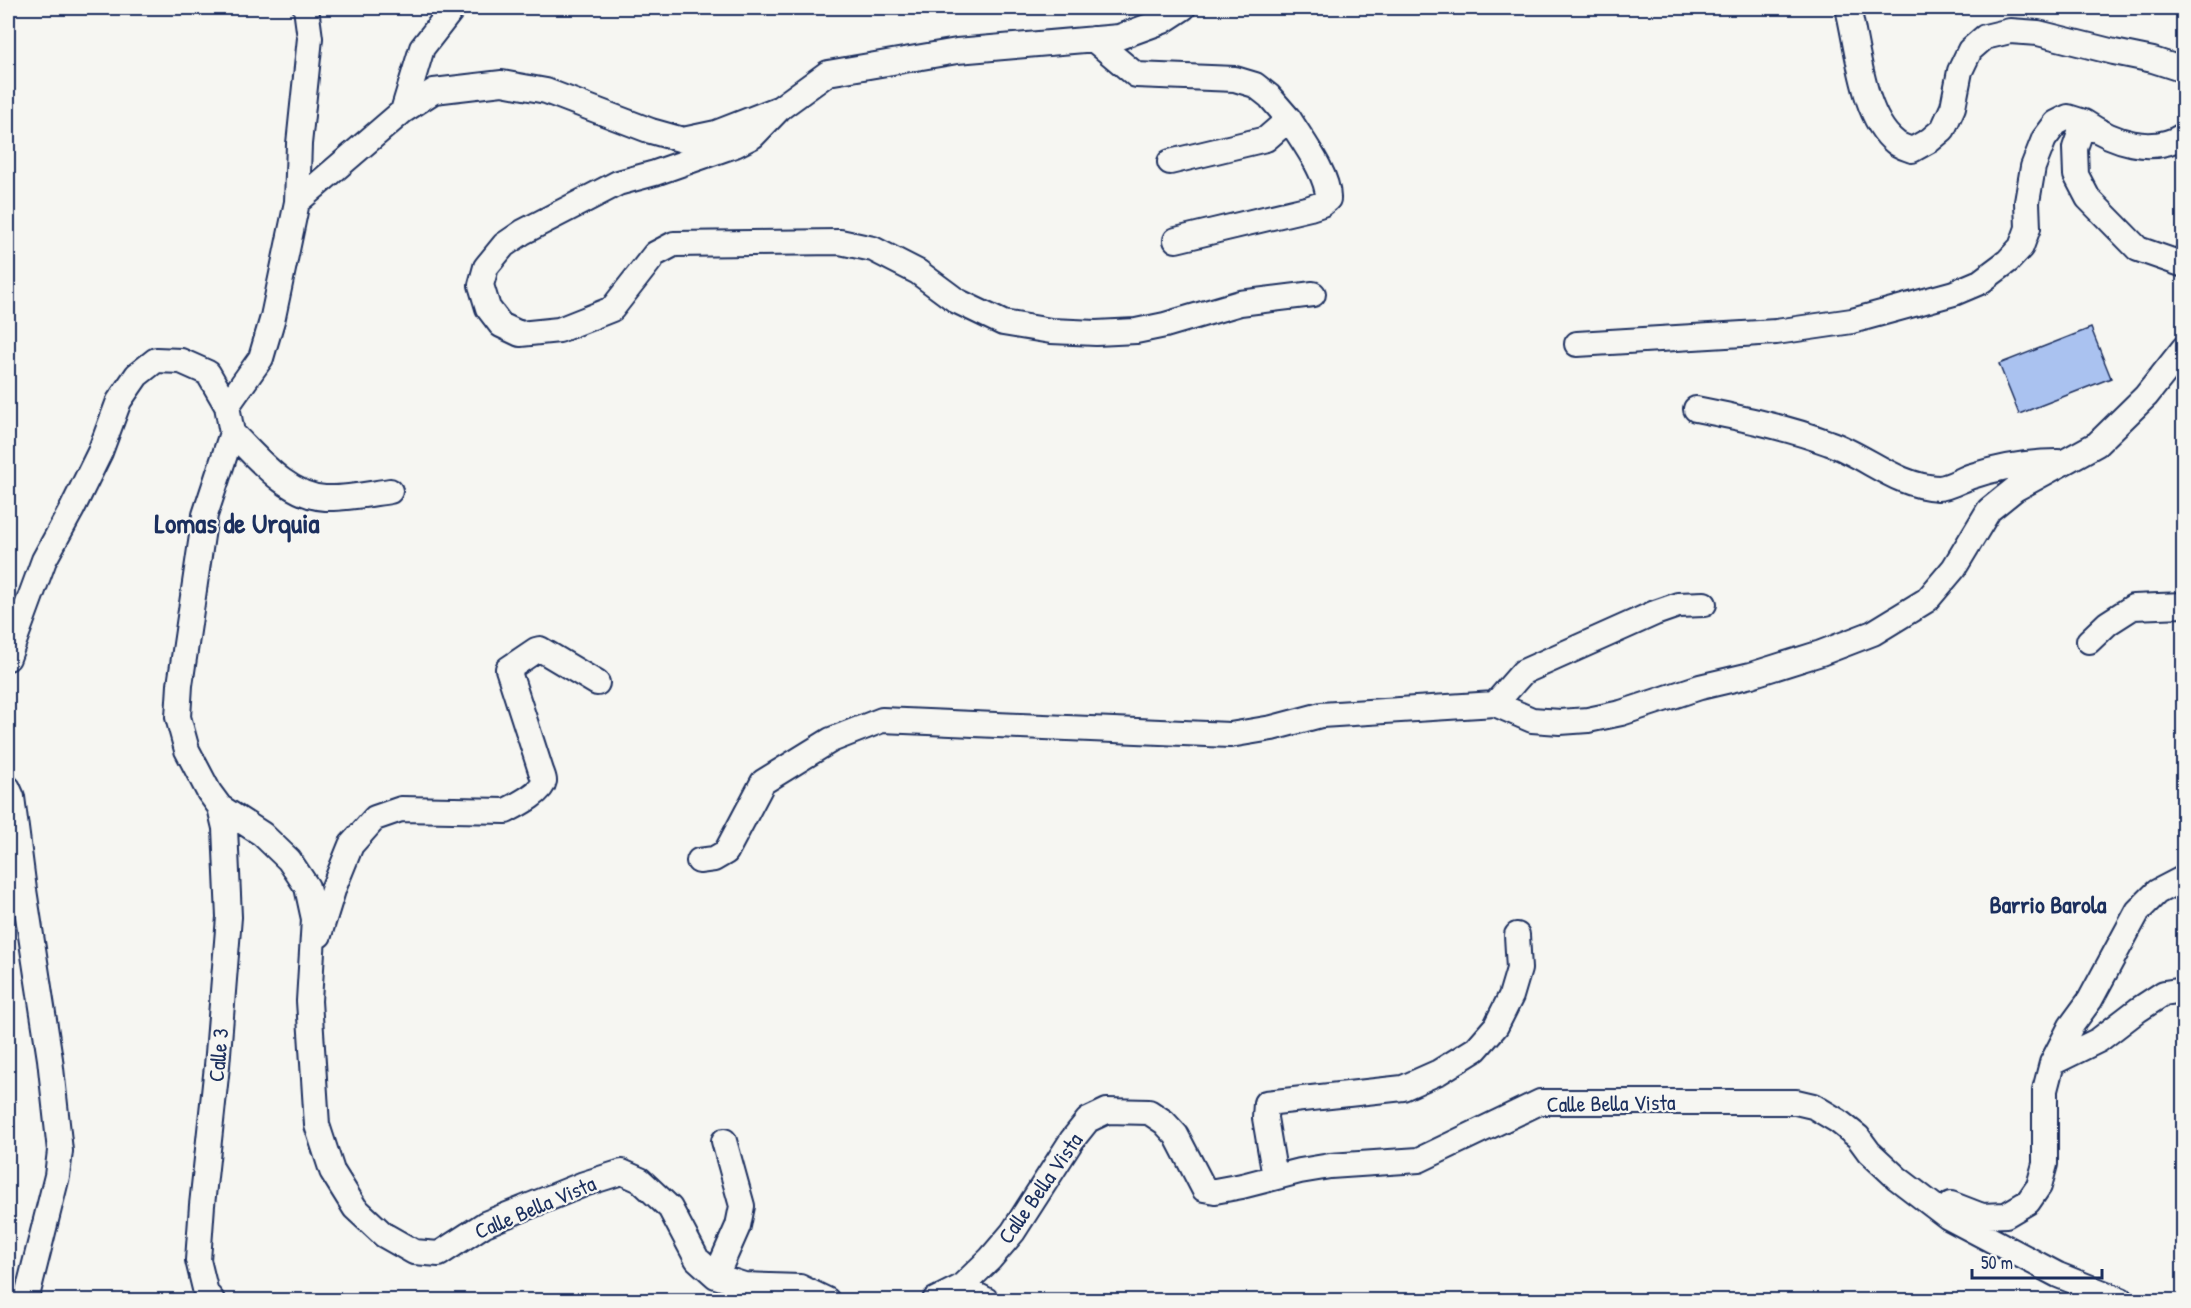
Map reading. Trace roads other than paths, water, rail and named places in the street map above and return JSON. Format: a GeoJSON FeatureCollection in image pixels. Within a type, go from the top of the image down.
{"type":"FeatureCollection","features":[{"type":"Feature","properties":{"kind":"street"},"geometry":{"type":"LineString","coordinates":[[227,406],[261,358],[273,317],[297,202],[299,144],[310,38],[306,8]]}},
{"type":"Feature","properties":{"kind":"street"},"geometry":{"type":"LineString","coordinates":[[403,111],[422,48],[453,8]]}},
{"type":"Feature","properties":{"kind":"street"},"geometry":{"type":"LineString","coordinates":[[1183,8],[1163,21],[1119,37],[957,51],[828,73],[780,108],[753,136],[735,145],[655,173],[618,183],[513,238],[504,245],[486,267],[481,285],[488,308],[501,325],[520,334],[559,330],[612,309],[655,254],[674,244],[840,242],[873,249],[918,272],[957,301],[1003,323],[1051,331],[1096,333],[1136,331],[1165,325],[1239,303],[1313,294]]}},
{"type":"Feature","properties":{"kind":"street"},"geometry":{"type":"LineString","coordinates":[[1848,8],[1863,81],[1876,120],[1895,143],[1912,150],[1930,140],[1943,129],[1953,107],[1960,71],[1970,50],[1985,37],[2010,31],[2038,33],[2153,60],[2184,70]]}},
{"type":"Feature","properties":{"kind":"street"},"geometry":{"type":"LineString","coordinates":[[1093,39],[1136,75],[1235,79],[1255,86],[1269,96],[1288,119],[1319,170],[1328,193],[1328,199],[1310,208],[1176,240]]}},
{"type":"Feature","properties":{"kind":"street"},"geometry":{"type":"LineString","coordinates":[[297,202],[403,111],[434,91],[501,83],[546,91],[651,131],[683,140],[716,133],[780,108]]}},
{"type":"Feature","properties":{"kind":"street"},"geometry":{"type":"LineString","coordinates":[[1577,344],[1776,332],[1852,321],[1954,293],[1980,282],[2008,261],[2021,247],[2028,228],[2027,202],[2033,168],[2044,139],[2056,123],[2068,117],[2084,122],[2121,141],[2150,146],[2184,135]]}},
{"type":"Feature","properties":{"kind":"street"},"geometry":{"type":"LineString","coordinates":[[1170,162],[1266,139],[1288,119]]}},
{"type":"Feature","properties":{"kind":"street"},"geometry":{"type":"LineString","coordinates":[[2084,122],[2075,148],[2076,175],[2088,198],[2138,249],[2184,265]]}},
{"type":"Feature","properties":{"kind":"street"},"geometry":{"type":"LineString","coordinates":[[699,861],[714,859],[726,852],[744,821],[762,782],[831,740],[882,720],[1230,735],[1272,728],[1321,715],[1495,705],[1532,720],[1560,722],[1588,720],[1621,713],[1700,687],[1821,654],[1873,633],[1927,600],[1954,568],[1989,510],[2015,489],[2097,444],[2146,396],[2184,348]]}},
{"type":"Feature","properties":{"kind":"street"},"geometry":{"type":"LineString","coordinates":[[8,658],[44,560],[72,510],[100,452],[119,401],[137,375],[156,360],[181,361],[208,373],[227,406],[232,433],[205,515],[177,717],[187,750],[209,792],[227,813]]}},
{"type":"Feature","properties":{"kind":"street"},"geometry":{"type":"LineString","coordinates":[[1696,409],[1762,423],[1832,443],[1890,475],[1916,485],[1941,488],[1972,476],[2007,467],[2037,462],[2066,462]]}},
{"type":"Feature","properties":{"kind":"street"},"geometry":{"type":"LineString","coordinates":[[232,433],[273,473],[298,490],[324,498],[390,491]]}},
{"type":"Feature","properties":{"kind":"street"},"geometry":{"type":"LineString","coordinates":[[1495,705],[1523,672],[1655,613],[1678,605],[1704,604]]}},
{"type":"Feature","properties":{"kind":"street"},"geometry":{"type":"LineString","coordinates":[[2089,641],[2108,623],[2133,607],[2184,605]]}},
{"type":"Feature","properties":{"kind":"street"},"geometry":{"type":"LineString","coordinates":[[312,957],[334,887],[351,845],[375,818],[401,809],[506,810],[520,803],[540,787],[544,781],[508,669],[536,650],[540,650],[597,682]]}},
{"type":"Feature","properties":{"kind":"street"},"geometry":{"type":"LineString","coordinates":[[8,788],[12,797],[50,1059],[60,1151],[57,1176],[26,1300]]}},
{"type":"Feature","properties":{"kind":"street","name":"Calle Bella Vista"},"geometry":{"type":"LineString","coordinates":[[227,813],[262,834],[289,860],[307,887],[314,919],[309,1001],[317,1125],[332,1171],[355,1208],[384,1235],[414,1252],[439,1254],[485,1224],[584,1184],[622,1172],[640,1180],[670,1208],[697,1259],[716,1276],[779,1294],[800,1287],[826,1300]]}},
{"type":"Feature","properties":{"kind":"street","name":"Calle 3"},"geometry":{"type":"LineString","coordinates":[[212,1300],[206,1293],[198,1260],[229,917],[225,828],[227,813]]}},
{"type":"Feature","properties":{"kind":"street"},"geometry":{"type":"LineString","coordinates":[[1917,1195],[1948,1203],[1982,1216],[2006,1215],[2028,1202],[2039,1186],[2045,1164],[2045,1090],[2052,1063],[2071,1026],[2090,1000],[2138,910],[2157,892],[2184,878]]}},
{"type":"Feature","properties":{"kind":"street"},"geometry":{"type":"LineString","coordinates":[[1275,1177],[1265,1118],[1266,1103],[1402,1088],[1438,1072],[1476,1049],[1496,1026],[1511,996],[1519,969],[1517,935]]}},
{"type":"Feature","properties":{"kind":"street"},"geometry":{"type":"LineString","coordinates":[[2052,1063],[2099,1040],[2164,993],[2184,990]]}},
{"type":"Feature","properties":{"kind":"street","name":"Calle Bella Vista"},"geometry":{"type":"LineString","coordinates":[[935,1300],[961,1287],[990,1259],[1013,1232],[1072,1140],[1088,1120],[1107,1111],[1149,1112],[1164,1122],[1176,1135],[1204,1189],[1215,1191],[1329,1166],[1419,1160],[1540,1102],[1796,1102],[1813,1106],[1838,1121],[1858,1137],[1869,1152],[1917,1195],[1948,1217],[2058,1275],[2121,1300]]}},
{"type":"Feature","properties":{"kind":"street"},"geometry":{"type":"LineString","coordinates":[[716,1276],[738,1226],[742,1206],[724,1141]]}},
{"type":"Feature","properties":{"kind":"street"},"geometry":{"type":"LineString","coordinates":[[961,1287],[986,1300]]}},
{"type":"Feature","properties":{"kind":"district","name":"Lomas de Urquia"},"geometry":{"type":"Point","coordinates":[237,523]}},
{"type":"Feature","properties":{"kind":"district","name":"Barrio Barola"},"geometry":{"type":"Point","coordinates":[2048,904]}}]}
